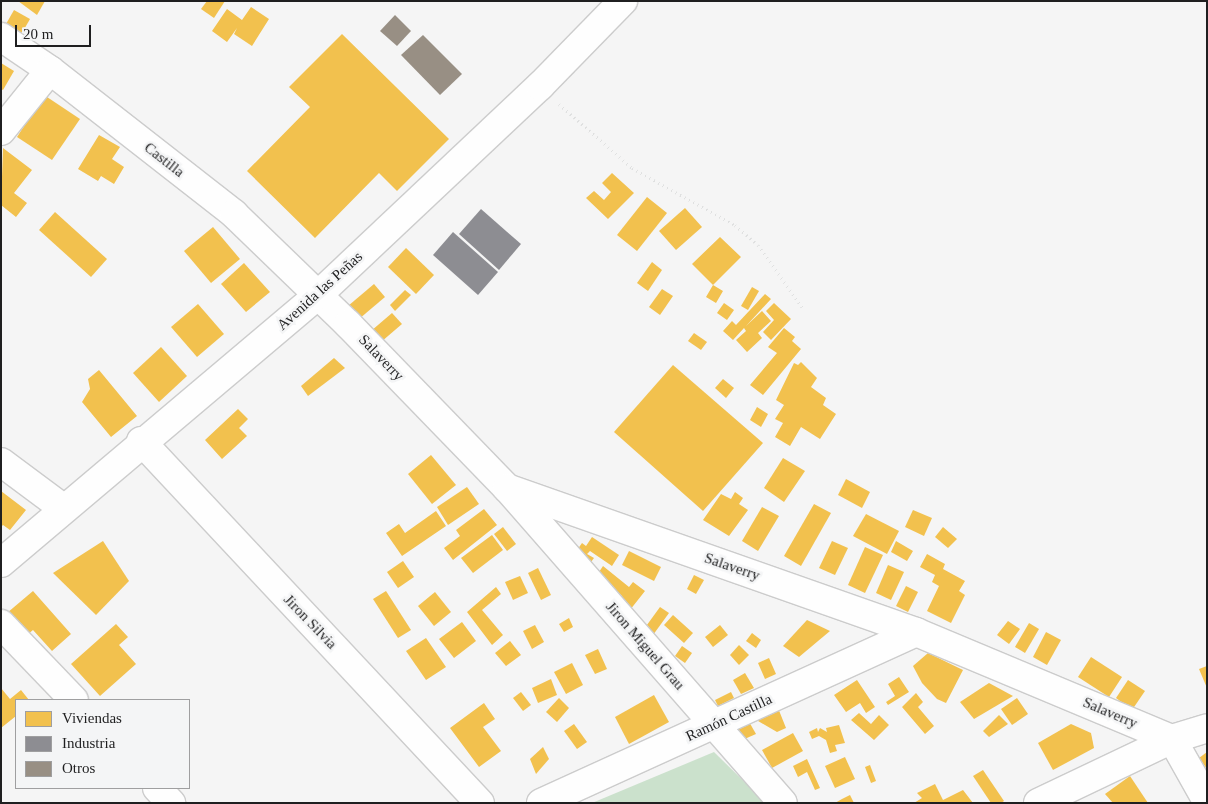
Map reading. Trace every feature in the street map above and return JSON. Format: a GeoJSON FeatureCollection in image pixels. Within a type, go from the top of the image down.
{"type":"FeatureCollection","features":[{"type":"Feature","properties":{"kind":"street","name":"Avenida las Peñas"},"geometry":{"type":"LineString","coordinates":[[1,563],[142,441],[318,295],[540,86],[623,1]]}},
{"type":"Feature","properties":{"kind":"street","name":"Castilla"},"geometry":{"type":"LineString","coordinates":[[1,38],[50,70],[234,214],[318,295]]}},
{"type":"Feature","properties":{"kind":"street"},"geometry":{"type":"LineString","coordinates":[[1,130],[50,70]]}},
{"type":"Feature","properties":{"kind":"street","name":"Salaverry"},"geometry":{"type":"LineString","coordinates":[[318,295],[507,488],[916,632],[1172,739]]}},
{"type":"Feature","properties":{"kind":"street","name":"Jiron Silvia"},"geometry":{"type":"LineString","coordinates":[[142,441],[480,803]]}},
{"type":"Feature","properties":{"kind":"street"},"geometry":{"type":"LineString","coordinates":[[1,462],[63,508]]}},
{"type":"Feature","properties":{"kind":"street","name":"Jiron Miguel Grau"},"geometry":{"type":"LineString","coordinates":[[507,488],[783,803]]}},
{"type":"Feature","properties":{"kind":"street"},"geometry":{"type":"LineString","coordinates":[[1,624],[73,699]]}},
{"type":"Feature","properties":{"kind":"street","name":"Ramón Castilla"},"geometry":{"type":"LineString","coordinates":[[541,803],[714,726],[916,632]]}},
{"type":"Feature","properties":{"kind":"street"},"geometry":{"type":"LineString","coordinates":[[1038,803],[1172,739],[1207,728]]}},
{"type":"Feature","properties":{"kind":"street"},"geometry":{"type":"LineString","coordinates":[[1172,739],[1207,801]]}},
{"type":"Feature","properties":{"kind":"street"},"geometry":{"type":"LineString","coordinates":[[158,789],[171,803]]}},
{"type":"Feature","properties":{"kind":"path"},"geometry":{"type":"LineString","coordinates":[[540,86],[632,168],[735,225],[758,245],[802,307]]}},
{"type":"Feature","properties":{"kind":"green space"},"geometry":{"type":"Polygon","coordinates":[[[714,752],[766,803],[592,803],[714,752]]]}},
{"type":"Feature","properties":{"kind":"building: Viviendas"},"geometry":{"type":"Polygon","coordinates":[[[18,1],[45,1],[37,15],[18,1]]]}},
{"type":"Feature","properties":{"kind":"building: Viviendas"},"geometry":{"type":"Polygon","coordinates":[[[207,1],[225,1],[214,18],[201,9],[207,1]]]}},
{"type":"Feature","properties":{"kind":"building: Viviendas"},"geometry":{"type":"Polygon","coordinates":[[[251,7],[269,19],[252,46],[234,34],[237,28],[227,42],[212,31],[227,9],[242,20],[251,7]]]}},
{"type":"Feature","properties":{"kind":"building: Viviendas"},"geometry":{"type":"Polygon","coordinates":[[[14,10],[30,19],[22,33],[6,24],[14,10]]]}},
{"type":"Feature","properties":{"kind":"building: Viviendas"},"geometry":{"type":"Polygon","coordinates":[[[342,34],[449,139],[397,191],[379,173],[315,238],[247,171],[310,107],[289,87],[342,34]]]}},
{"type":"Feature","properties":{"kind":"building: Viviendas"},"geometry":{"type":"Polygon","coordinates":[[[1,63],[14,71],[3,90],[1,89],[1,63]]]}},
{"type":"Feature","properties":{"kind":"building: Viviendas"},"geometry":{"type":"Polygon","coordinates":[[[44,95],[80,119],[52,160],[17,137],[44,95]]]}},
{"type":"Feature","properties":{"kind":"building: Viviendas"},"geometry":{"type":"Polygon","coordinates":[[[99,135],[120,147],[112,159],[124,167],[114,184],[101,176],[98,181],[78,169],[99,135]]]}},
{"type":"Feature","properties":{"kind":"building: Viviendas"},"geometry":{"type":"Polygon","coordinates":[[[3,148],[32,170],[14,193],[27,203],[16,217],[1,205],[3,148]]]}},
{"type":"Feature","properties":{"kind":"building: Viviendas"},"geometry":{"type":"Polygon","coordinates":[[[612,173],[634,193],[608,219],[586,198],[594,191],[604,200],[611,192],[602,183],[612,173]]]}},
{"type":"Feature","properties":{"kind":"building: Viviendas"},"geometry":{"type":"Polygon","coordinates":[[[647,197],[667,213],[637,251],[617,235],[647,197]]]}},
{"type":"Feature","properties":{"kind":"building: Viviendas"},"geometry":{"type":"Polygon","coordinates":[[[685,208],[702,227],[676,250],[659,231],[685,208]]]}},
{"type":"Feature","properties":{"kind":"building: Viviendas"},"geometry":{"type":"Polygon","coordinates":[[[55,212],[107,259],[91,277],[39,230],[55,212]]]}},
{"type":"Feature","properties":{"kind":"building: Viviendas"},"geometry":{"type":"Polygon","coordinates":[[[213,227],[240,259],[211,283],[184,251],[213,227]]]}},
{"type":"Feature","properties":{"kind":"building: Viviendas"},"geometry":{"type":"Polygon","coordinates":[[[720,237],[741,257],[713,285],[692,264],[720,237]]]}},
{"type":"Feature","properties":{"kind":"building: Viviendas"},"geometry":{"type":"Polygon","coordinates":[[[406,248],[434,275],[416,294],[388,267],[406,248]]]}},
{"type":"Feature","properties":{"kind":"building: Viviendas"},"geometry":{"type":"Polygon","coordinates":[[[652,262],[662,270],[648,291],[637,283],[652,262]]]}},
{"type":"Feature","properties":{"kind":"building: Viviendas"},"geometry":{"type":"Polygon","coordinates":[[[244,263],[270,292],[246,312],[221,284],[244,263]]]}},
{"type":"Feature","properties":{"kind":"building: Viviendas"},"geometry":{"type":"Polygon","coordinates":[[[374,284],[385,297],[359,319],[348,306],[374,284]]]}},
{"type":"Feature","properties":{"kind":"building: Viviendas"},"geometry":{"type":"Polygon","coordinates":[[[713,285],[723,291],[716,303],[706,297],[713,285]]]}},
{"type":"Feature","properties":{"kind":"building: Viviendas"},"geometry":{"type":"Polygon","coordinates":[[[752,287],[759,291],[748,310],[741,306],[752,287]]]}},
{"type":"Feature","properties":{"kind":"building: Viviendas"},"geometry":{"type":"Polygon","coordinates":[[[662,289],[673,296],[660,315],[649,307],[662,289]]]}},
{"type":"Feature","properties":{"kind":"building: Viviendas"},"geometry":{"type":"Polygon","coordinates":[[[405,290],[411,295],[395,311],[390,305],[405,290]]]}},
{"type":"Feature","properties":{"kind":"building: Viviendas"},"geometry":{"type":"Polygon","coordinates":[[[765,294],[771,299],[746,326],[762,311],[771,321],[758,333],[762,338],[747,352],[736,340],[746,331],[744,328],[733,340],[723,331],[732,321],[736,325],[765,294]]]}},
{"type":"Feature","properties":{"kind":"building: Viviendas"},"geometry":{"type":"Polygon","coordinates":[[[724,303],[734,310],[727,320],[717,313],[724,303]]]}},
{"type":"Feature","properties":{"kind":"building: Viviendas"},"geometry":{"type":"Polygon","coordinates":[[[774,303],[791,319],[771,340],[763,332],[774,320],[766,311],[774,303]]]}},
{"type":"Feature","properties":{"kind":"building: Viviendas"},"geometry":{"type":"Polygon","coordinates":[[[198,304],[224,334],[197,357],[171,327],[198,304]]]}},
{"type":"Feature","properties":{"kind":"building: Viviendas"},"geometry":{"type":"Polygon","coordinates":[[[392,313],[402,324],[381,342],[371,331],[392,313]]]}},
{"type":"Feature","properties":{"kind":"building: Viviendas"},"geometry":{"type":"Polygon","coordinates":[[[784,328],[795,337],[792,341],[801,349],[763,395],[750,385],[777,353],[768,347],[784,328]]]}},
{"type":"Feature","properties":{"kind":"building: Viviendas"},"geometry":{"type":"Polygon","coordinates":[[[694,333],[707,342],[701,350],[688,341],[694,333]]]}},
{"type":"Feature","properties":{"kind":"building: Viviendas"},"geometry":{"type":"Polygon","coordinates":[[[161,347],[187,376],[159,402],[133,373],[161,347]]]}},
{"type":"Feature","properties":{"kind":"building: Viviendas"},"geometry":{"type":"Polygon","coordinates":[[[334,358],[345,368],[308,396],[301,386],[334,358]]]}},
{"type":"Feature","properties":{"kind":"building: Viviendas"},"geometry":{"type":"Polygon","coordinates":[[[801,362],[817,378],[811,387],[826,398],[823,405],[836,414],[820,439],[801,427],[790,446],[775,437],[783,423],[775,419],[784,405],[776,400],[794,363],[798,365],[801,362]]]}},
{"type":"Feature","properties":{"kind":"building: Viviendas"},"geometry":{"type":"Polygon","coordinates":[[[673,365],[763,443],[703,511],[614,432],[673,365]]]}},
{"type":"Feature","properties":{"kind":"building: Viviendas"},"geometry":{"type":"Polygon","coordinates":[[[99,370],[137,416],[111,437],[82,402],[90,389],[88,379],[99,370]]]}},
{"type":"Feature","properties":{"kind":"building: Viviendas"},"geometry":{"type":"Polygon","coordinates":[[[723,379],[734,388],[726,398],[715,388],[723,379]]]}},
{"type":"Feature","properties":{"kind":"building: Viviendas"},"geometry":{"type":"Polygon","coordinates":[[[757,407],[768,414],[761,427],[750,420],[757,407]]]}},
{"type":"Feature","properties":{"kind":"building: Viviendas"},"geometry":{"type":"Polygon","coordinates":[[[238,409],[248,419],[239,428],[247,436],[222,459],[205,440],[238,409]]]}},
{"type":"Feature","properties":{"kind":"building: Viviendas"},"geometry":{"type":"Polygon","coordinates":[[[431,455],[456,485],[432,504],[408,474],[431,455]]]}},
{"type":"Feature","properties":{"kind":"building: Viviendas"},"geometry":{"type":"Polygon","coordinates":[[[783,458],[805,471],[784,502],[764,488],[783,458]]]}},
{"type":"Feature","properties":{"kind":"building: Viviendas"},"geometry":{"type":"Polygon","coordinates":[[[846,479],[870,492],[862,508],[838,495],[846,479]]]}},
{"type":"Feature","properties":{"kind":"building: Viviendas"},"geometry":{"type":"Polygon","coordinates":[[[467,487],[479,504],[448,525],[437,507],[467,487]]]}},
{"type":"Feature","properties":{"kind":"building: Viviendas"},"geometry":{"type":"Polygon","coordinates":[[[1,491],[26,510],[10,530],[3,525],[1,527],[1,491]]]}},
{"type":"Feature","properties":{"kind":"building: Viviendas"},"geometry":{"type":"Polygon","coordinates":[[[735,492],[743,498],[739,504],[748,510],[729,536],[703,520],[721,494],[731,499],[735,492]]]}},
{"type":"Feature","properties":{"kind":"building: Viviendas"},"geometry":{"type":"Polygon","coordinates":[[[814,504],[831,513],[801,566],[784,556],[814,504]]]}},
{"type":"Feature","properties":{"kind":"building: Viviendas"},"geometry":{"type":"Polygon","coordinates":[[[762,507],[779,516],[758,551],[742,541],[762,507]]]}},
{"type":"Feature","properties":{"kind":"building: Viviendas"},"geometry":{"type":"Polygon","coordinates":[[[484,509],[497,525],[453,560],[444,548],[460,536],[456,530],[484,509]]]}},
{"type":"Feature","properties":{"kind":"building: Viviendas"},"geometry":{"type":"Polygon","coordinates":[[[913,510],[932,518],[924,536],[905,527],[913,510]]]}},
{"type":"Feature","properties":{"kind":"building: Viviendas"},"geometry":{"type":"Polygon","coordinates":[[[436,511],[446,526],[402,556],[386,533],[399,524],[405,533],[436,511]]]}},
{"type":"Feature","properties":{"kind":"building: Viviendas"},"geometry":{"type":"Polygon","coordinates":[[[866,514],[899,531],[887,554],[853,536],[866,514]]]}},
{"type":"Feature","properties":{"kind":"building: Viviendas"},"geometry":{"type":"Polygon","coordinates":[[[503,527],[516,544],[507,551],[494,534],[503,527]]]}},
{"type":"Feature","properties":{"kind":"building: Viviendas"},"geometry":{"type":"Polygon","coordinates":[[[943,527],[957,539],[948,548],[935,537],[943,527]]]}},
{"type":"Feature","properties":{"kind":"building: Viviendas"},"geometry":{"type":"Polygon","coordinates":[[[492,535],[503,550],[473,573],[461,558],[492,535]]]}},
{"type":"Feature","properties":{"kind":"building: Viviendas"},"geometry":{"type":"Polygon","coordinates":[[[592,537],[619,555],[612,566],[590,551],[587,554],[594,558],[588,566],[573,556],[582,543],[586,546],[592,537]]]}},
{"type":"Feature","properties":{"kind":"building: Viviendas"},"geometry":{"type":"Polygon","coordinates":[[[103,541],[129,581],[96,615],[53,573],[103,541]]]}},
{"type":"Feature","properties":{"kind":"building: Viviendas"},"geometry":{"type":"Polygon","coordinates":[[[832,541],[848,548],[835,575],[819,568],[832,541]]]}},
{"type":"Feature","properties":{"kind":"building: Viviendas"},"geometry":{"type":"Polygon","coordinates":[[[896,541],[913,551],[907,561],[891,552],[896,541]]]}},
{"type":"Feature","properties":{"kind":"building: Viviendas"},"geometry":{"type":"Polygon","coordinates":[[[865,547],[883,555],[865,593],[848,585],[865,547]]]}},
{"type":"Feature","properties":{"kind":"building: Viviendas"},"geometry":{"type":"Polygon","coordinates":[[[629,551],[661,567],[654,581],[622,565],[629,551]]]}},
{"type":"Feature","properties":{"kind":"building: Viviendas"},"geometry":{"type":"Polygon","coordinates":[[[927,554],[945,564],[943,569],[965,581],[959,591],[965,595],[951,623],[927,611],[939,586],[932,582],[935,575],[920,567],[927,554]]]}},
{"type":"Feature","properties":{"kind":"building: Viviendas"},"geometry":{"type":"Polygon","coordinates":[[[403,561],[414,577],[398,588],[387,572],[403,561]]]}},
{"type":"Feature","properties":{"kind":"building: Viviendas"},"geometry":{"type":"Polygon","coordinates":[[[888,565],[904,572],[891,600],[876,593],[888,565]]]}},
{"type":"Feature","properties":{"kind":"building: Viviendas"},"geometry":{"type":"Polygon","coordinates":[[[603,566],[629,587],[633,582],[645,591],[630,610],[619,601],[622,596],[602,580],[604,577],[599,572],[603,566]]]}},
{"type":"Feature","properties":{"kind":"building: Viviendas"},"geometry":{"type":"Polygon","coordinates":[[[538,568],[551,595],[541,600],[528,573],[538,568]]]}},
{"type":"Feature","properties":{"kind":"building: Viviendas"},"geometry":{"type":"Polygon","coordinates":[[[694,575],[704,580],[696,594],[687,589],[694,575]]]}},
{"type":"Feature","properties":{"kind":"building: Viviendas"},"geometry":{"type":"Polygon","coordinates":[[[520,576],[528,593],[513,600],[505,582],[520,576]]]}},
{"type":"Feature","properties":{"kind":"building: Viviendas"},"geometry":{"type":"Polygon","coordinates":[[[906,586],[918,592],[908,612],[896,606],[906,586]]]}},
{"type":"Feature","properties":{"kind":"building: Viviendas"},"geometry":{"type":"Polygon","coordinates":[[[496,587],[501,594],[482,610],[503,635],[492,645],[467,612],[496,587]]]}},
{"type":"Feature","properties":{"kind":"building: Viviendas"},"geometry":{"type":"Polygon","coordinates":[[[33,591],[71,634],[52,651],[33,630],[27,635],[7,613],[33,591]]]}},
{"type":"Feature","properties":{"kind":"building: Viviendas"},"geometry":{"type":"Polygon","coordinates":[[[386,591],[411,630],[398,638],[373,599],[386,591]]]}},
{"type":"Feature","properties":{"kind":"building: Viviendas"},"geometry":{"type":"Polygon","coordinates":[[[435,592],[451,612],[434,626],[418,606],[435,592]]]}},
{"type":"Feature","properties":{"kind":"building: Viviendas"},"geometry":{"type":"Polygon","coordinates":[[[660,607],[669,613],[653,635],[644,629],[660,607]]]}},
{"type":"Feature","properties":{"kind":"building: Viviendas"},"geometry":{"type":"Polygon","coordinates":[[[673,615],[693,633],[684,643],[664,625],[673,615]]]}},
{"type":"Feature","properties":{"kind":"building: Viviendas"},"geometry":{"type":"Polygon","coordinates":[[[569,618],[573,627],[564,632],[559,624],[569,618]]]}},
{"type":"Feature","properties":{"kind":"building: Viviendas"},"geometry":{"type":"Polygon","coordinates":[[[807,620],[830,631],[799,657],[783,646],[807,620]]]}},
{"type":"Feature","properties":{"kind":"building: Viviendas"},"geometry":{"type":"Polygon","coordinates":[[[1008,621],[1020,629],[1009,644],[997,635],[1008,621]]]}},
{"type":"Feature","properties":{"kind":"building: Viviendas"},"geometry":{"type":"Polygon","coordinates":[[[462,622],[476,641],[454,658],[439,639],[462,622]]]}},
{"type":"Feature","properties":{"kind":"building: Viviendas"},"geometry":{"type":"Polygon","coordinates":[[[1029,623],[1039,629],[1025,653],[1015,647],[1029,623]]]}},
{"type":"Feature","properties":{"kind":"building: Viviendas"},"geometry":{"type":"Polygon","coordinates":[[[116,624],[128,637],[119,645],[136,664],[100,696],[71,664],[116,624]]]}},
{"type":"Feature","properties":{"kind":"building: Viviendas"},"geometry":{"type":"Polygon","coordinates":[[[535,625],[544,642],[532,649],[523,631],[535,625]]]}},
{"type":"Feature","properties":{"kind":"building: Viviendas"},"geometry":{"type":"Polygon","coordinates":[[[720,625],[728,635],[713,647],[705,637],[720,625]]]}},
{"type":"Feature","properties":{"kind":"building: Viviendas"},"geometry":{"type":"Polygon","coordinates":[[[1046,632],[1061,640],[1047,665],[1033,657],[1046,632]]]}},
{"type":"Feature","properties":{"kind":"building: Viviendas"},"geometry":{"type":"Polygon","coordinates":[[[752,633],[761,640],[756,648],[746,641],[752,633]]]}},
{"type":"Feature","properties":{"kind":"building: Viviendas"},"geometry":{"type":"Polygon","coordinates":[[[426,638],[446,667],[426,680],[406,651],[426,638]]]}},
{"type":"Feature","properties":{"kind":"building: Viviendas"},"geometry":{"type":"Polygon","coordinates":[[[510,641],[521,655],[506,666],[495,653],[510,641]]]}},
{"type":"Feature","properties":{"kind":"building: Viviendas"},"geometry":{"type":"Polygon","coordinates":[[[739,645],[749,655],[739,665],[730,655],[739,645]]]}},
{"type":"Feature","properties":{"kind":"building: Viviendas"},"geometry":{"type":"Polygon","coordinates":[[[682,646],[692,653],[685,663],[675,656],[682,646]]]}},
{"type":"Feature","properties":{"kind":"building: Viviendas"},"geometry":{"type":"Polygon","coordinates":[[[598,649],[607,669],[595,674],[585,655],[598,649]]]}},
{"type":"Feature","properties":{"kind":"building: Viviendas"},"geometry":{"type":"Polygon","coordinates":[[[928,653],[963,670],[946,703],[937,699],[922,683],[913,666],[928,653]]]}},
{"type":"Feature","properties":{"kind":"building: Viviendas"},"geometry":{"type":"Polygon","coordinates":[[[1091,657],[1122,677],[1109,697],[1078,677],[1091,657]]]}},
{"type":"Feature","properties":{"kind":"building: Viviendas"},"geometry":{"type":"Polygon","coordinates":[[[769,658],[776,674],[765,679],[758,663],[769,658]]]}},
{"type":"Feature","properties":{"kind":"building: Viviendas"},"geometry":{"type":"Polygon","coordinates":[[[572,663],[583,685],[566,694],[554,672],[572,663]]]}},
{"type":"Feature","properties":{"kind":"building: Viviendas"},"geometry":{"type":"Polygon","coordinates":[[[1207,666],[1207,688],[1199,669],[1207,666]]]}},
{"type":"Feature","properties":{"kind":"building: Viviendas"},"geometry":{"type":"Polygon","coordinates":[[[745,673],[754,688],[741,694],[733,680],[745,673]]]}},
{"type":"Feature","properties":{"kind":"building: Viviendas"},"geometry":{"type":"Polygon","coordinates":[[[899,677],[909,692],[888,705],[886,702],[895,696],[888,684],[899,677]]]}},
{"type":"Feature","properties":{"kind":"building: Viviendas"},"geometry":{"type":"Polygon","coordinates":[[[551,679],[557,695],[538,703],[532,688],[551,679]]]}},
{"type":"Feature","properties":{"kind":"building: Viviendas"},"geometry":{"type":"Polygon","coordinates":[[[857,680],[875,707],[866,713],[860,703],[846,712],[834,695],[857,680]]]}},
{"type":"Feature","properties":{"kind":"building: Viviendas"},"geometry":{"type":"Polygon","coordinates":[[[1128,680],[1145,691],[1132,710],[1116,698],[1128,680]]]}},
{"type":"Feature","properties":{"kind":"building: Viviendas"},"geometry":{"type":"Polygon","coordinates":[[[989,683],[1013,696],[974,719],[960,702],[989,683]]]}},
{"type":"Feature","properties":{"kind":"building: Viviendas"},"geometry":{"type":"Polygon","coordinates":[[[1,688],[10,699],[21,690],[28,699],[15,699],[15,717],[1,728],[1,688]]]}},
{"type":"Feature","properties":{"kind":"building: Viviendas"},"geometry":{"type":"Polygon","coordinates":[[[521,692],[531,705],[523,711],[513,698],[521,692]]]}},
{"type":"Feature","properties":{"kind":"building: Viviendas"},"geometry":{"type":"Polygon","coordinates":[[[731,692],[734,698],[718,706],[715,700],[731,692]]]}},
{"type":"Feature","properties":{"kind":"building: Viviendas"},"geometry":{"type":"Polygon","coordinates":[[[916,693],[923,702],[918,707],[934,726],[925,734],[902,707],[916,693]]]}},
{"type":"Feature","properties":{"kind":"building: Viviendas"},"geometry":{"type":"Polygon","coordinates":[[[654,695],[669,722],[629,744],[615,717],[654,695]]]}},
{"type":"Feature","properties":{"kind":"building: Viviendas"},"geometry":{"type":"Polygon","coordinates":[[[559,698],[569,708],[557,722],[546,712],[559,698]]]}},
{"type":"Feature","properties":{"kind":"building: Viviendas"},"geometry":{"type":"Polygon","coordinates":[[[1017,698],[1028,714],[1012,725],[1001,709],[1017,698]]]}},
{"type":"Feature","properties":{"kind":"building: Viviendas"},"geometry":{"type":"Polygon","coordinates":[[[484,703],[495,719],[483,727],[501,751],[479,767],[450,728],[484,703]]]}},
{"type":"Feature","properties":{"kind":"building: Viviendas"},"geometry":{"type":"Polygon","coordinates":[[[778,708],[786,728],[777,732],[753,718],[778,708]]]}},
{"type":"Feature","properties":{"kind":"building: Viviendas"},"geometry":{"type":"Polygon","coordinates":[[[859,713],[871,724],[879,715],[889,725],[874,740],[851,720],[859,713]]]}},
{"type":"Feature","properties":{"kind":"building: Viviendas"},"geometry":{"type":"Polygon","coordinates":[[[999,715],[1008,724],[989,737],[983,731],[999,715]]]}},
{"type":"Feature","properties":{"kind":"building: Viviendas"},"geometry":{"type":"Polygon","coordinates":[[[748,720],[756,734],[740,741],[730,729],[748,720]]]}},
{"type":"Feature","properties":{"kind":"building: Viviendas"},"geometry":{"type":"Polygon","coordinates":[[[574,724],[587,742],[577,749],[564,731],[574,724]]]}},
{"type":"Feature","properties":{"kind":"building: Viviendas"},"geometry":{"type":"Polygon","coordinates":[[[1071,724],[1091,733],[1094,748],[1053,770],[1038,743],[1071,724]]]}},
{"type":"Feature","properties":{"kind":"building: Viviendas"},"geometry":{"type":"Polygon","coordinates":[[[839,725],[845,743],[835,745],[837,751],[830,753],[826,740],[819,736],[812,739],[809,732],[817,728],[818,732],[820,728],[827,732],[826,728],[839,725]]]}},
{"type":"Feature","properties":{"kind":"building: Viviendas"},"geometry":{"type":"Polygon","coordinates":[[[793,733],[803,751],[772,768],[762,750],[793,733]]]}},
{"type":"Feature","properties":{"kind":"building: Viviendas"},"geometry":{"type":"Polygon","coordinates":[[[543,747],[549,759],[536,774],[530,759],[543,747]]]}},
{"type":"Feature","properties":{"kind":"building: Viviendas"},"geometry":{"type":"Polygon","coordinates":[[[1207,752],[1207,769],[1199,758],[1207,752]]]}},
{"type":"Feature","properties":{"kind":"building: Viviendas"},"geometry":{"type":"Polygon","coordinates":[[[845,757],[855,779],[835,788],[825,766],[845,757]]]}},
{"type":"Feature","properties":{"kind":"building: Viviendas"},"geometry":{"type":"Polygon","coordinates":[[[807,759],[820,788],[815,790],[807,772],[798,777],[793,766],[807,759]]]}},
{"type":"Feature","properties":{"kind":"building: Viviendas"},"geometry":{"type":"Polygon","coordinates":[[[870,765],[876,781],[871,783],[865,767],[870,765]]]}},
{"type":"Feature","properties":{"kind":"building: Viviendas"},"geometry":{"type":"Polygon","coordinates":[[[983,770],[1004,801],[1001,803],[991,803],[973,776],[983,770]]]}},
{"type":"Feature","properties":{"kind":"building: Viviendas"},"geometry":{"type":"Polygon","coordinates":[[[1130,776],[1148,803],[1113,803],[1105,794],[1130,776]]]}},
{"type":"Feature","properties":{"kind":"building: Viviendas"},"geometry":{"type":"Polygon","coordinates":[[[935,784],[943,800],[963,790],[973,803],[914,803],[922,798],[917,793],[935,784]]]}},
{"type":"Feature","properties":{"kind":"building: Viviendas"},"geometry":{"type":"Polygon","coordinates":[[[850,795],[854,803],[835,803],[842,799],[850,795]]]}},
{"type":"Feature","properties":{"kind":"building: Industria"},"geometry":{"type":"Polygon","coordinates":[[[481,209],[521,244],[499,270],[459,234],[481,209]]]}},
{"type":"Feature","properties":{"kind":"building: Industria"},"geometry":{"type":"Polygon","coordinates":[[[453,232],[498,272],[478,295],[433,255],[453,232]]]}},
{"type":"Feature","properties":{"kind":"building: Otros"},"geometry":{"type":"Polygon","coordinates":[[[395,15],[411,31],[397,46],[380,31],[395,15]]]}},
{"type":"Feature","properties":{"kind":"building: Otros"},"geometry":{"type":"Polygon","coordinates":[[[423,35],[462,74],[440,95],[401,55],[423,35]]]}}]}
